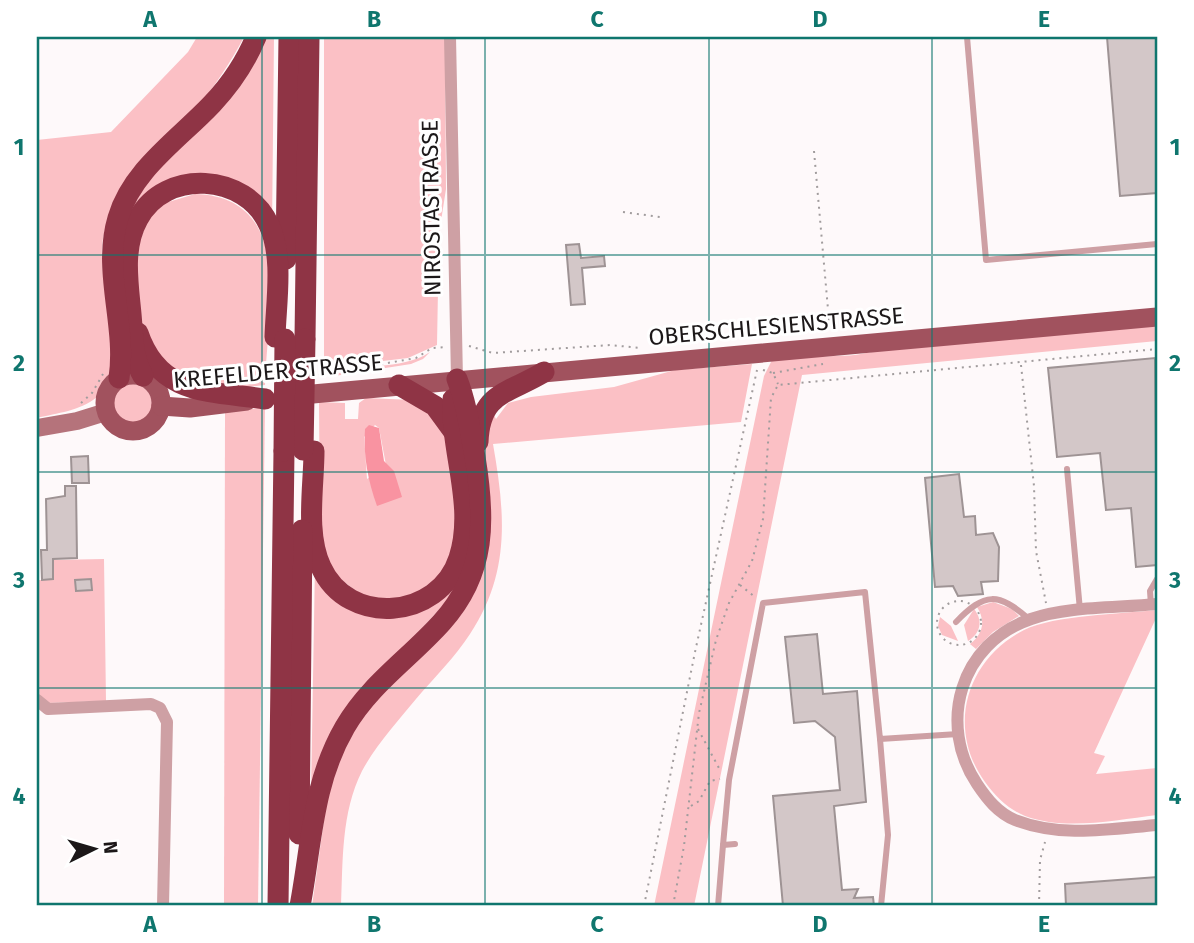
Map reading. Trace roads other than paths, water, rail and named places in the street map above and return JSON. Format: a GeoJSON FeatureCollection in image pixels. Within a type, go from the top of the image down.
{"type":"FeatureCollection","features":[{"type":"Feature","properties":{"kind":"highway"},"geometry":{"type":"LineString","coordinates":[[120,369],[112,253],[123,205],[150,165],[222,92],[243,63],[256,37]]}},
{"type":"Feature","properties":{"kind":"highway"},"geometry":{"type":"LineString","coordinates":[[289,37],[288,338],[294,450],[299,906]]}},
{"type":"Feature","properties":{"kind":"highway"},"geometry":{"type":"LineString","coordinates":[[288,338],[309,37]]}},
{"type":"Feature","properties":{"kind":"highway"},"geometry":{"type":"LineString","coordinates":[[143,376],[136,358],[129,294],[129,244],[137,220],[159,195],[182,185],[200,182],[223,186],[252,202],[271,229],[288,338],[309,383],[294,450],[282,563],[278,906]]}},
{"type":"Feature","properties":{"kind":"highway"},"geometry":{"type":"LineString","coordinates":[[129,294],[142,344],[152,361],[171,379],[198,391],[265,399]]}},
{"type":"Feature","properties":{"kind":"highway"},"geometry":{"type":"LineString","coordinates":[[478,475],[479,430],[486,407],[502,393],[521,386],[544,372]]}},
{"type":"Feature","properties":{"kind":"highway"},"geometry":{"type":"LineString","coordinates":[[294,450],[323,571],[338,591],[356,603],[396,609],[413,605],[435,592],[448,580],[459,558],[464,522],[452,402],[457,379]]}},
{"type":"Feature","properties":{"kind":"highway"},"geometry":{"type":"LineString","coordinates":[[299,906],[314,805],[338,740],[376,684],[453,609],[475,569],[483,528],[478,475],[466,401],[457,379]]}},
{"type":"Feature","properties":{"kind":"highway"},"geometry":{"type":"LineString","coordinates":[[399,385],[435,406],[456,436]]}},
{"type":"Feature","properties":{"kind":"main road","name":"OBERSCHLESIENSTRASSE"},"geometry":{"type":"LineString","coordinates":[[399,385],[1157,317]]}},
{"type":"Feature","properties":{"kind":"main road"},"geometry":{"type":"LineString","coordinates":[[120,369],[143,376],[159,390],[161,406],[156,420],[149,427],[133,432],[116,426],[106,412],[106,395],[120,369]]}},
{"type":"Feature","properties":{"kind":"main road","name":"KREFELDER STRASSE"},"geometry":{"type":"LineString","coordinates":[[161,406],[190,408],[399,385]]}},
{"type":"Feature","properties":{"kind":"main road"},"geometry":{"type":"LineString","coordinates":[[37,428],[77,421],[106,412]]}},
{"type":"Feature","properties":{"kind":"street","name":"NIROSTASTRASSE"},"geometry":{"type":"LineString","coordinates":[[450,37],[454,347],[457,379]]}},
{"type":"Feature","properties":{"kind":"street"},"geometry":{"type":"LineString","coordinates":[[1154,604],[1049,614],[1029,619],[999,636],[975,660],[958,701],[958,734],[964,764],[987,799],[1015,820],[1049,829],[1084,831],[1157,825]]}},
{"type":"Feature","properties":{"kind":"street"},"geometry":{"type":"LineString","coordinates":[[37,700],[48,709],[152,704],[160,708],[167,722],[163,906]]}},
{"type":"Feature","properties":{"kind":"lane"},"geometry":{"type":"LineString","coordinates":[[967,37],[986,260],[1157,244]]}},
{"type":"Feature","properties":{"kind":"lane"},"geometry":{"type":"LineString","coordinates":[[1067,469],[1080,612]]}},
{"type":"Feature","properties":{"kind":"lane"},"geometry":{"type":"LineString","coordinates":[[1154,604],[1150,591],[1157,579]]}},
{"type":"Feature","properties":{"kind":"lane"},"geometry":{"type":"LineString","coordinates":[[718,906],[729,780],[763,603],[865,592],[888,835],[881,906]]}},
{"type":"Feature","properties":{"kind":"lane"},"geometry":{"type":"LineString","coordinates":[[956,622],[982,600],[996,598],[1011,604],[1029,619]]}},
{"type":"Feature","properties":{"kind":"lane"},"geometry":{"type":"LineString","coordinates":[[880,739],[958,734]]}},
{"type":"Feature","properties":{"kind":"lane"},"geometry":{"type":"LineString","coordinates":[[723,845],[734,844]]}}]}
